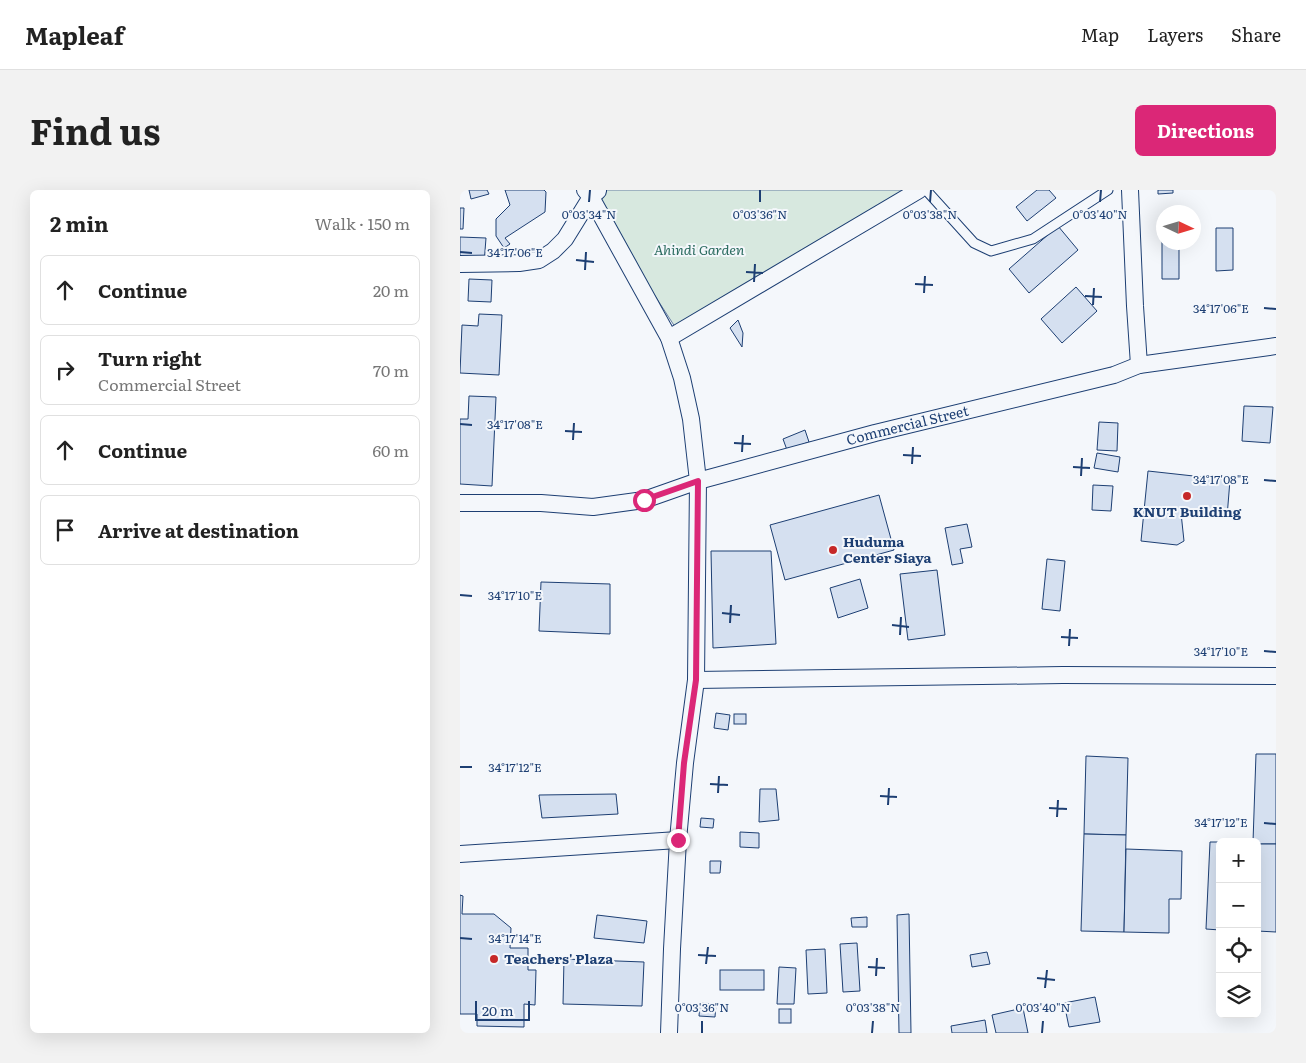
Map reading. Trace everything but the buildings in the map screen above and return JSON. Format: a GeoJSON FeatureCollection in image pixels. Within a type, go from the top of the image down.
{"type":"FeatureCollection","features":[{"type":"Feature","properties":{"kind":"street"},"geometry":{"type":"LineString","coordinates":[[670,338],[919,190]]}},
{"type":"Feature","properties":{"kind":"street"},"geometry":{"type":"LineString","coordinates":[[1130,190],[1139,365]]}},
{"type":"Feature","properties":{"kind":"street"},"geometry":{"type":"LineString","coordinates":[[592,192],[670,338],[682,378],[691,419],[698,481],[696,680],[684,763],[678,840],[670,1033]]}},
{"type":"Feature","properties":{"kind":"street"},"geometry":{"type":"LineString","coordinates":[[460,264],[519,263],[539,260],[566,239],[592,192]]}},
{"type":"Feature","properties":{"kind":"street","name":"Commercial Street"},"geometry":{"type":"LineString","coordinates":[[460,503],[541,503],[593,507],[644,500],[698,481],[875,433],[1114,374],[1139,365],[1276,346]]}},
{"type":"Feature","properties":{"kind":"street"},"geometry":{"type":"LineString","coordinates":[[696,680],[1063,675],[1276,676]]}},
{"type":"Feature","properties":{"kind":"street"},"geometry":{"type":"LineString","coordinates":[[460,854],[678,840]]}},
{"type":"Feature","properties":{"kind":"lane"},"geometry":{"type":"LineString","coordinates":[[926,190],[974,244],[991,250],[1033,239],[1108,190]]}},
{"type":"Feature","properties":{"kind":"green space","name":"Ahindi Garden"},"geometry":{"type":"Polygon","coordinates":[[[599,190],[919,190],[679,333],[591,197],[599,190]]]}},
{"type":"Feature","properties":{"kind":"place","name":"KNUT Building"},"geometry":{"type":"Point","coordinates":[1187,496]}},
{"type":"Feature","properties":{"kind":"place","name":"Huduma Center Siaya"},"geometry":{"type":"Point","coordinates":[833,550]}},
{"type":"Feature","properties":{"kind":"place","name":"Teachers' Plaza"},"geometry":{"type":"Point","coordinates":[494,959]}},
{"type":"Feature","properties":{"kind":"route"},"geometry":{"type":"LineString","coordinates":[[644,500],[698,481],[696,680],[684,763],[678,840]]}}]}
